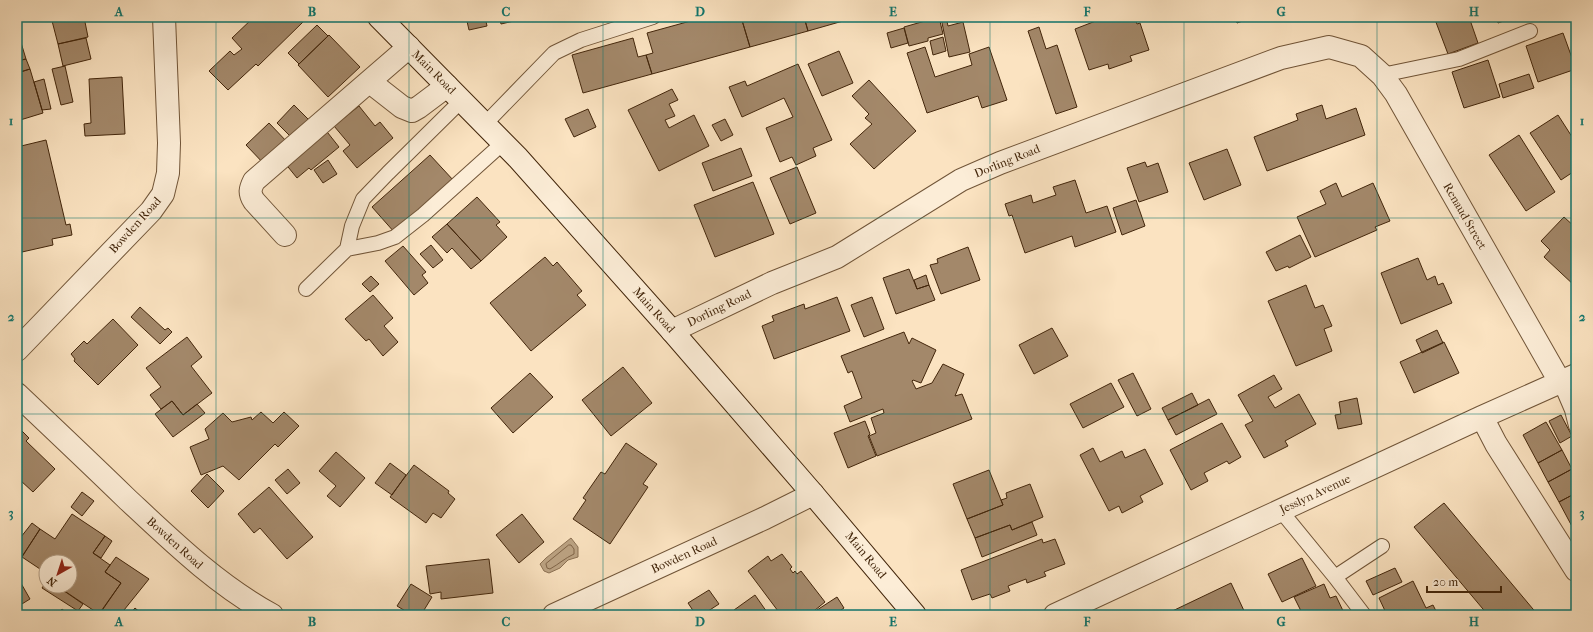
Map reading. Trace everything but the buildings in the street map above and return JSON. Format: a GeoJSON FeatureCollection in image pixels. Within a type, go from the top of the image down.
{"type":"FeatureCollection","features":[{"type":"Feature","properties":{"kind":"street","name":"Bowden Road"},"geometry":{"type":"LineString","coordinates":[[17,350],[151,211],[163,194],[168,173],[169,143],[164,17]]}},
{"type":"Feature","properties":{"kind":"street","name":"Main Road"},"geometry":{"type":"LineString","coordinates":[[379,17],[518,158],[672,331],[915,615]]}},
{"type":"Feature","properties":{"kind":"street"},"geometry":{"type":"LineString","coordinates":[[284,234],[250,195],[250,188],[254,181],[409,47]]}},
{"type":"Feature","properties":{"kind":"street","name":"Dorling Road"},"geometry":{"type":"LineString","coordinates":[[672,331],[772,283],[837,257],[961,180],[1000,163],[1281,58],[1329,47],[1362,56]]}},
{"type":"Feature","properties":{"kind":"street","name":"Renaud Street"},"geometry":{"type":"LineString","coordinates":[[1362,56],[1382,75],[1396,94],[1568,378]]}},
{"type":"Feature","properties":{"kind":"street"},"geometry":{"type":"LineString","coordinates":[[370,82],[402,107],[412,111],[455,93]]}},
{"type":"Feature","properties":{"kind":"street","name":"Jesslyn Avenue"},"geometry":{"type":"LineString","coordinates":[[1055,615],[1281,511],[1482,416],[1568,378]]}},
{"type":"Feature","properties":{"kind":"street","name":"Bowden Road"},"geometry":{"type":"LineString","coordinates":[[17,394],[185,554],[256,606],[272,615]]}},
{"type":"Feature","properties":{"kind":"street"},"geometry":{"type":"LineString","coordinates":[[1482,416],[1496,444],[1576,570]]}},
{"type":"Feature","properties":{"kind":"street","name":"Bowden Road"},"geometry":{"type":"LineString","coordinates":[[554,615],[765,518],[813,494]]}},
{"type":"Feature","properties":{"kind":"lane"},"geometry":{"type":"LineString","coordinates":[[485,124],[554,52],[581,40],[653,17]]}},
{"type":"Feature","properties":{"kind":"lane"},"geometry":{"type":"LineString","coordinates":[[1382,75],[1459,59],[1530,31]]}},
{"type":"Feature","properties":{"kind":"lane"},"geometry":{"type":"LineString","coordinates":[[347,249],[352,226],[364,199],[388,173],[455,93]]}},
{"type":"Feature","properties":{"kind":"lane"},"geometry":{"type":"LineString","coordinates":[[306,288],[347,249],[378,243],[395,237],[423,215],[503,143]]}},
{"type":"Feature","properties":{"kind":"lane"},"geometry":{"type":"LineString","coordinates":[[1568,378],[1572,410],[1576,426]]}},
{"type":"Feature","properties":{"kind":"lane"},"geometry":{"type":"LineString","coordinates":[[1281,511],[1336,577],[1364,615]]}},
{"type":"Feature","properties":{"kind":"lane"},"geometry":{"type":"LineString","coordinates":[[1336,577],[1382,546]]}},
{"type":"Feature","properties":{"kind":"water"},"geometry":{"type":"Polygon","coordinates":[[[571,538],[578,547],[578,557],[568,560],[560,568],[549,573],[544,571],[540,564],[571,538]]]}}]}
